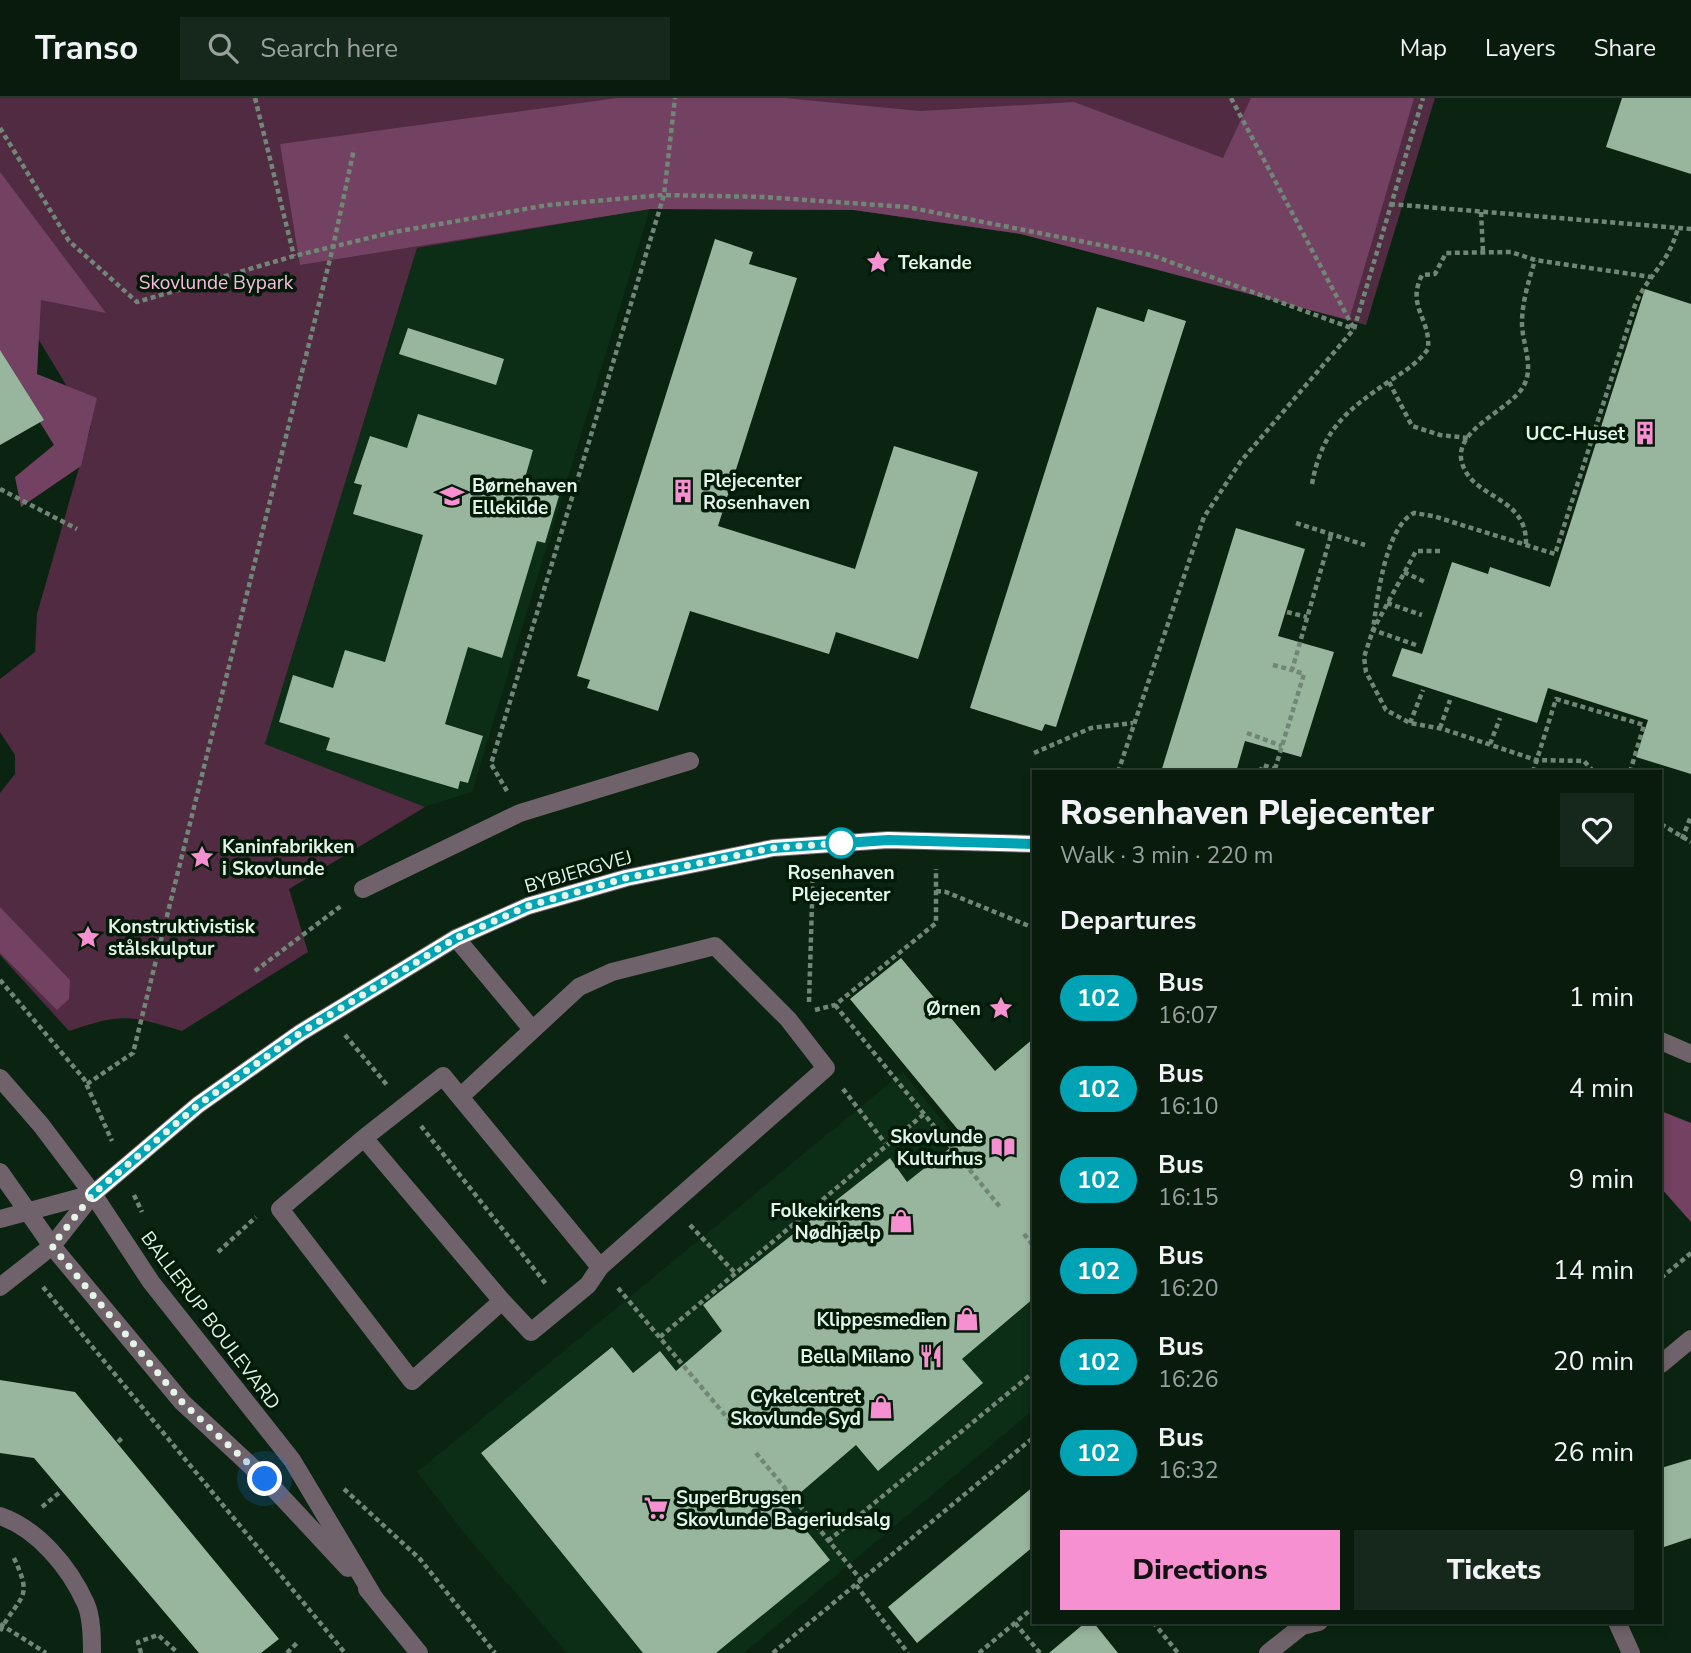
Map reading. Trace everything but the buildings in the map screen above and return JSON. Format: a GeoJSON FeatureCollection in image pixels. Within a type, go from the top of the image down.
{"type":"FeatureCollection","features":[{"type":"Feature","properties":{"kind":"street"},"geometry":{"type":"LineString","coordinates":[[363,889],[520,813],[690,761]]}},
{"type":"Feature","properties":{"kind":"street","name":"BYBJERGVEJ"},"geometry":{"type":"LineString","coordinates":[[93,1194],[198,1105],[328,1016],[456,938],[528,906],[626,878],[773,848],[936,840],[1032,844]]}},
{"type":"Feature","properties":{"kind":"street"},"geometry":{"type":"LineString","coordinates":[[456,938],[531,1028]]}},
{"type":"Feature","properties":{"kind":"street"},"geometry":{"type":"LineString","coordinates":[[364,1138],[531,1332],[564,1307],[588,1285],[600,1267],[826,1068],[788,1018],[715,946],[612,972],[579,987],[531,1028],[460,1097]]}},
{"type":"Feature","properties":{"kind":"street"},"geometry":{"type":"LineString","coordinates":[[1662,1041],[1691,1054]]}},
{"type":"Feature","properties":{"kind":"street"},"geometry":{"type":"LineString","coordinates":[[502,1301],[412,1381],[280,1209],[443,1076],[600,1267]]}},
{"type":"Feature","properties":{"kind":"street","name":"BALLERUP BOULEVARD"},"geometry":{"type":"LineString","coordinates":[[0,1078],[41,1125],[93,1194],[152,1282],[292,1460],[374,1597]]}},
{"type":"Feature","properties":{"kind":"street","name":"BALLERUP BOULEVARD"},"geometry":{"type":"LineString","coordinates":[[0,1172],[52,1246],[182,1402],[265,1479],[374,1597],[419,1653]]}},
{"type":"Feature","properties":{"kind":"street"},"geometry":{"type":"LineString","coordinates":[[0,1219],[27,1214],[93,1194]]}},
{"type":"Feature","properties":{"kind":"street"},"geometry":{"type":"LineString","coordinates":[[0,1287],[52,1246],[93,1194]]}},
{"type":"Feature","properties":{"kind":"street"},"geometry":{"type":"LineString","coordinates":[[1662,1363],[1691,1339]]}},
{"type":"Feature","properties":{"kind":"street"},"geometry":{"type":"LineString","coordinates":[[0,1516],[20,1525],[49,1549],[88,1606],[93,1653]]}},
{"type":"Feature","properties":{"kind":"street"},"geometry":{"type":"LineString","coordinates":[[1268,1653],[1302,1626],[1310,1624]]}},
{"type":"Feature","properties":{"kind":"street"},"geometry":{"type":"LineString","coordinates":[[1618,1624],[1631,1653]]}},
{"type":"Feature","properties":{"kind":"path"},"geometry":{"type":"LineString","coordinates":[[254,98],[294,256]]}},
{"type":"Feature","properties":{"kind":"path"},"geometry":{"type":"LineString","coordinates":[[520,813],[491,764],[664,195],[675,98]]}},
{"type":"Feature","properties":{"kind":"path"},"geometry":{"type":"LineString","coordinates":[[1231,98],[1354,329]]}},
{"type":"Feature","properties":{"kind":"path"},"geometry":{"type":"LineString","coordinates":[[1119,770],[1204,517],[1241,460],[1354,329],[1423,98]]}},
{"type":"Feature","properties":{"kind":"path"},"geometry":{"type":"LineString","coordinates":[[0,128],[69,241],[137,302],[294,256],[472,216],[548,205],[664,195],[764,197],[907,207],[1151,255],[1354,329]]}},
{"type":"Feature","properties":{"kind":"path"},"geometry":{"type":"LineString","coordinates":[[87,1084],[134,1053],[333,247],[354,149]]}},
{"type":"Feature","properties":{"kind":"path"},"geometry":{"type":"LineString","coordinates":[[1390,204],[1691,229]]}},
{"type":"Feature","properties":{"kind":"path"},"geometry":{"type":"LineString","coordinates":[[1481,212],[1483,252]]}},
{"type":"Feature","properties":{"kind":"path"},"geometry":{"type":"LineString","coordinates":[[1373,630],[1377,599],[1395,533],[1407,516],[1414,513],[1433,516],[1555,554],[1636,302],[1665,263],[1678,228]]}},
{"type":"Feature","properties":{"kind":"path"},"geometry":{"type":"LineString","coordinates":[[1312,484],[1317,457],[1329,434],[1345,415],[1412,366],[1427,349],[1426,328],[1416,305],[1416,286],[1422,275],[1435,274],[1447,253],[1511,252],[1535,260],[1652,278]]}},
{"type":"Feature","properties":{"kind":"path"},"geometry":{"type":"LineString","coordinates":[[1526,544],[1526,532],[1515,511],[1484,488],[1462,463],[1468,438],[1474,429],[1512,400],[1527,379],[1529,369],[1522,325],[1535,260]]}},
{"type":"Feature","properties":{"kind":"path"},"geometry":{"type":"LineString","coordinates":[[1389,382],[1412,426],[1440,435],[1468,438]]}},
{"type":"Feature","properties":{"kind":"path"},"geometry":{"type":"LineString","coordinates":[[0,489],[77,529]]}},
{"type":"Feature","properties":{"kind":"path"},"geometry":{"type":"LineString","coordinates":[[1296,523],[1365,545]]}},
{"type":"Feature","properties":{"kind":"path"},"geometry":{"type":"LineString","coordinates":[[1292,670],[1331,535]]}},
{"type":"Feature","properties":{"kind":"path"},"geometry":{"type":"LineString","coordinates":[[1440,551],[1416,551],[1373,630],[1364,657],[1366,672],[1386,710],[1410,723],[1440,728],[1536,760],[1584,761],[1592,770]]}},
{"type":"Feature","properties":{"kind":"path"},"geometry":{"type":"LineString","coordinates":[[1404,572],[1427,583]]}},
{"type":"Feature","properties":{"kind":"path"},"geometry":{"type":"LineString","coordinates":[[1387,603],[1422,615]]}},
{"type":"Feature","properties":{"kind":"path"},"geometry":{"type":"LineString","coordinates":[[1287,612],[1307,617]]}},
{"type":"Feature","properties":{"kind":"path"},"geometry":{"type":"LineString","coordinates":[[1373,630],[1416,645]]}},
{"type":"Feature","properties":{"kind":"path"},"geometry":{"type":"LineString","coordinates":[[1273,665],[1304,674],[1275,769]]}},
{"type":"Feature","properties":{"kind":"path"},"geometry":{"type":"LineString","coordinates":[[1410,723],[1423,690]]}},
{"type":"Feature","properties":{"kind":"path"},"geometry":{"type":"LineString","coordinates":[[1534,770],[1556,699],[1644,725],[1631,770]]}},
{"type":"Feature","properties":{"kind":"path"},"geometry":{"type":"LineString","coordinates":[[1440,728],[1450,700]]}},
{"type":"Feature","properties":{"kind":"path"},"geometry":{"type":"LineString","coordinates":[[1490,744],[1500,718]]}},
{"type":"Feature","properties":{"kind":"path"},"geometry":{"type":"LineString","coordinates":[[1034,753],[1091,728],[1133,723]]}},
{"type":"Feature","properties":{"kind":"path"},"geometry":{"type":"LineString","coordinates":[[1247,733],[1282,746]]}},
{"type":"Feature","properties":{"kind":"path"},"geometry":{"type":"LineString","coordinates":[[1261,770],[1262,765],[1278,770]]}},
{"type":"Feature","properties":{"kind":"path"},"geometry":{"type":"LineString","coordinates":[[1682,839],[1691,816]]}},
{"type":"Feature","properties":{"kind":"path"},"geometry":{"type":"LineString","coordinates":[[1662,825],[1691,842]]}},
{"type":"Feature","properties":{"kind":"path"},"geometry":{"type":"LineString","coordinates":[[813,845],[809,1011],[835,1005],[936,923],[936,840]]}},
{"type":"Feature","properties":{"kind":"path"},"geometry":{"type":"LineString","coordinates":[[255,971],[363,889]]}},
{"type":"Feature","properties":{"kind":"path"},"geometry":{"type":"LineString","coordinates":[[936,891],[946,892],[1032,927]]}},
{"type":"Feature","properties":{"kind":"path"},"geometry":{"type":"LineString","coordinates":[[0,980],[29,1010],[87,1084],[124,1168]]}},
{"type":"Feature","properties":{"kind":"path"},"geometry":{"type":"LineString","coordinates":[[835,1005],[1000,1207]]}},
{"type":"Feature","properties":{"kind":"path"},"geometry":{"type":"LineString","coordinates":[[328,1016],[405,1106],[564,1307]]}},
{"type":"Feature","properties":{"kind":"path"},"geometry":{"type":"LineString","coordinates":[[826,1068],[885,1143]]}},
{"type":"Feature","properties":{"kind":"path"},"geometry":{"type":"LineString","coordinates":[[660,1338],[885,1143],[924,1114]]}},
{"type":"Feature","properties":{"kind":"path"},"geometry":{"type":"LineString","coordinates":[[671,1205],[735,1273]]}},
{"type":"Feature","properties":{"kind":"path"},"geometry":{"type":"LineString","coordinates":[[218,1252],[263,1211],[280,1209]]}},
{"type":"Feature","properties":{"kind":"path"},"geometry":{"type":"LineString","coordinates":[[1024,1234],[1032,1244]]}},
{"type":"Feature","properties":{"kind":"path"},"geometry":{"type":"LineString","coordinates":[[1662,1277],[1691,1253]]}},
{"type":"Feature","properties":{"kind":"path"},"geometry":{"type":"LineString","coordinates":[[26,1266],[345,1653]]}},
{"type":"Feature","properties":{"kind":"path"},"geometry":{"type":"LineString","coordinates":[[600,1267],[730,1421]]}},
{"type":"Feature","properties":{"kind":"path"},"geometry":{"type":"LineString","coordinates":[[828,1541],[1032,1374]]}},
{"type":"Feature","properties":{"kind":"path"},"geometry":{"type":"LineString","coordinates":[[118,1442],[124,1436]]}},
{"type":"Feature","properties":{"kind":"path"},"geometry":{"type":"LineString","coordinates":[[773,1653],[1032,1439]]}},
{"type":"Feature","properties":{"kind":"path"},"geometry":{"type":"LineString","coordinates":[[755,1453],[862,1581]]}},
{"type":"Feature","properties":{"kind":"path"},"geometry":{"type":"LineString","coordinates":[[20,1525],[10,1552],[26,1582],[21,1600],[1,1627],[46,1653]]}},
{"type":"Feature","properties":{"kind":"path"},"geometry":{"type":"LineString","coordinates":[[856,1586],[908,1653]]}},
{"type":"Feature","properties":{"kind":"path"},"geometry":{"type":"LineString","coordinates":[[979,1653],[1032,1609]]}},
{"type":"Feature","properties":{"kind":"path"},"geometry":{"type":"LineString","coordinates":[[1015,1623],[1040,1653]]}},
{"type":"Feature","properties":{"kind":"path"},"geometry":{"type":"LineString","coordinates":[[1155,1624],[1178,1653]]}},
{"type":"Feature","properties":{"kind":"path"},"geometry":{"type":"LineString","coordinates":[[141,1653],[138,1642],[158,1635],[178,1653]]}},
{"type":"Feature","properties":{"kind":"path"},"geometry":{"type":"LineString","coordinates":[[287,1653],[297,1643]]}},
{"type":"Feature","properties":{"kind":"shaded area"},"geometry":{"type":"Polygon","coordinates":[[[617,98],[784,98],[920,111],[1074,102],[1223,158],[1251,98],[1414,98],[1349,320],[1021,234],[854,210],[650,209],[300,265],[280,144],[617,98]]]}},
{"type":"Feature","properties":{"kind":"shaded area"},"geometry":{"type":"Polygon","coordinates":[[[0,172],[106,313],[41,300],[37,374],[97,398],[81,466],[21,507],[15,477],[54,445],[0,358],[0,172]]]}},
{"type":"Feature","properties":{"kind":"shaded area","name":"Børnehaven Ellekilde"},"geometry":{"type":"Polygon","coordinates":[[[650,209],[472,792],[425,807],[265,744],[417,248],[650,209]]]}},
{"type":"Feature","properties":{"kind":"shaded area"},"geometry":{"type":"Polygon","coordinates":[[[0,907],[70,980],[69,999],[57,1010],[0,953],[0,907]]]}},
{"type":"Feature","properties":{"kind":"shaded area"},"geometry":{"type":"Polygon","coordinates":[[[903,1072],[1032,1231],[1032,1411],[744,1653],[567,1653],[469,1539],[417,1472],[903,1072]]]}},
{"type":"Feature","properties":{"kind":"shaded area"},"geometry":{"type":"Polygon","coordinates":[[[1662,1111],[1691,1123],[1691,1222],[1662,1189],[1662,1111]]]}},
{"type":"Feature","properties":{"kind":"green space","name":"Skovlunde Bypark"},"geometry":{"type":"Polygon","coordinates":[[[0,98],[1435,98],[1366,325],[1021,234],[854,210],[650,209],[417,248],[265,744],[425,807],[289,889],[308,952],[182,1031],[125,1018],[102,1021],[69,1031],[0,955],[0,793],[15,774],[15,755],[0,732],[0,679],[35,652],[37,614],[91,426],[0,276],[0,98]]]}},
{"type":"Feature","properties":{"kind":"bus line","name":"102"},"geometry":{"type":"LineString","coordinates":[[93,1194],[198,1105],[300,1033],[456,938],[528,906],[626,878],[773,848],[888,840],[1032,844]]}},
{"type":"Feature","properties":{"kind":"place","name":"Tekande"},"geometry":{"type":"Point","coordinates":[878,262]}},
{"type":"Feature","properties":{"kind":"place","name":"UCC-Huset"},"geometry":{"type":"Point","coordinates":[1645,433]}},
{"type":"Feature","properties":{"kind":"place","name":"Plejecenter Rosenhaven"},"geometry":{"type":"Point","coordinates":[683,491]}},
{"type":"Feature","properties":{"kind":"place","name":"Børnehaven Ellekilde"},"geometry":{"type":"Point","coordinates":[452,496]}},
{"type":"Feature","properties":{"kind":"place","name":"Rosenhaven Plejecenter"},"geometry":{"type":"Point","coordinates":[841,843]}},
{"type":"Feature","properties":{"kind":"place","name":"Kaninfabrikken i Skovlunde"},"geometry":{"type":"Point","coordinates":[202,857]}},
{"type":"Feature","properties":{"kind":"place","name":"Konstruktivistisk stålskulptur"},"geometry":{"type":"Point","coordinates":[88,937]}},
{"type":"Feature","properties":{"kind":"place","name":"Ørnen"},"geometry":{"type":"Point","coordinates":[1001,1008]}},
{"type":"Feature","properties":{"kind":"place","name":"Skovlunde Kulturhus"},"geometry":{"type":"Point","coordinates":[1003,1147]}},
{"type":"Feature","properties":{"kind":"place","name":"Folkekirkens Nødhjælp"},"geometry":{"type":"Point","coordinates":[901,1221]}},
{"type":"Feature","properties":{"kind":"place","name":"Klippesmedien"},"geometry":{"type":"Point","coordinates":[967,1319]}},
{"type":"Feature","properties":{"kind":"place","name":"Bella Milano"},"geometry":{"type":"Point","coordinates":[931,1356]}},
{"type":"Feature","properties":{"kind":"place","name":"Cykelcentret Skovlunde Syd"},"geometry":{"type":"Point","coordinates":[881,1407]}},
{"type":"Feature","properties":{"kind":"place","name":"SuperBrugsen Skovlunde Bageriudsalg"},"geometry":{"type":"Point","coordinates":[656,1508]}},
{"type":"Feature","properties":{"kind":"route"},"geometry":{"type":"LineString","coordinates":[[265,1479],[182,1402],[52,1246],[93,1194],[198,1105],[300,1033],[456,938],[528,906],[626,878],[773,848],[841,843]]}}]}
